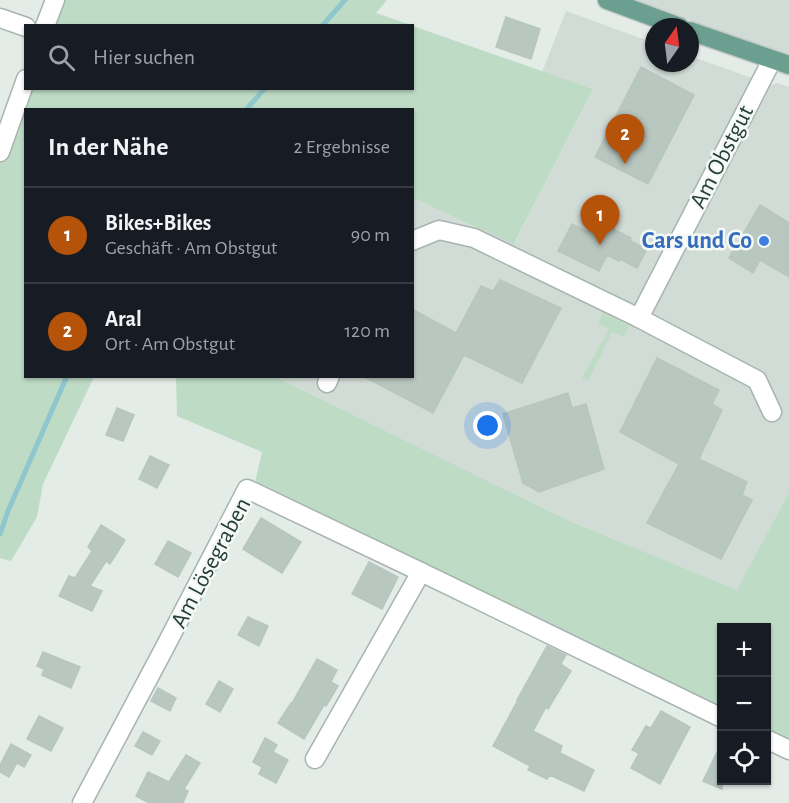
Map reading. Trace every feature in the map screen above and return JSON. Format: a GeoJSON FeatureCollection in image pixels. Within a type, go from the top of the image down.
{"type":"FeatureCollection","features":[{"type":"Feature","properties":{"kind":"main road"},"geometry":{"type":"LineString","coordinates":[[607,0],[656,18]]}},
{"type":"Feature","properties":{"kind":"main road"},"geometry":{"type":"LineString","coordinates":[[699,34],[780,63]]}},
{"type":"Feature","properties":{"kind":"street"},"geometry":{"type":"LineString","coordinates":[[46,24],[55,0]]}},
{"type":"Feature","properties":{"kind":"street"},"geometry":{"type":"LineString","coordinates":[[0,18],[24,26]]}},
{"type":"Feature","properties":{"kind":"street","name":"Am Obstgut"},"geometry":{"type":"LineString","coordinates":[[639,318],[780,63]]}},
{"type":"Feature","properties":{"kind":"street"},"geometry":{"type":"LineString","coordinates":[[0,152],[24,85]]}},
{"type":"Feature","properties":{"kind":"street"},"geometry":{"type":"LineString","coordinates":[[414,240],[439,230],[474,238],[639,318],[758,380],[772,412]]}},
{"type":"Feature","properties":{"kind":"street","name":"Am Lösegraben"},"geometry":{"type":"LineString","coordinates":[[90,798],[247,489],[717,716]]}},
{"type":"Feature","properties":{"kind":"street"},"geometry":{"type":"LineString","coordinates":[[315,759],[421,572]]}},
{"type":"Feature","properties":{"kind":"street"},"geometry":{"type":"LineString","coordinates":[[771,741],[789,750]]}},
{"type":"Feature","properties":{"kind":"shaded area"},"geometry":{"type":"Polygon","coordinates":[[[634,0],[789,0],[789,56],[699,23],[699,18],[684,18],[634,0]]]}},
{"type":"Feature","properties":{"kind":"shaded area"},"geometry":{"type":"Polygon","coordinates":[[[566,11],[645,40],[645,72],[699,72],[699,59],[772,85],[777,83],[789,87],[789,492],[737,591],[574,523],[278,378],[414,378],[414,198],[515,243],[593,89],[542,72],[566,11]]]}},
{"type":"Feature","properties":{"kind":"green space"},"geometry":{"type":"Polygon","coordinates":[[[65,0],[387,0],[376,13],[408,24],[56,24],[65,0]]]}},
{"type":"Feature","properties":{"kind":"green space"},"geometry":{"type":"Polygon","coordinates":[[[414,26],[593,89],[514,244],[414,198],[414,108],[24,108],[24,378],[94,378],[43,484],[37,517],[11,561],[0,558],[0,159],[29,90],[414,90],[414,26]]]}},
{"type":"Feature","properties":{"kind":"green space"},"geometry":{"type":"Polygon","coordinates":[[[603,313],[629,326],[624,337],[612,332],[588,381],[582,378],[609,329],[598,324],[603,313]]]}},
{"type":"Feature","properties":{"kind":"green space"},"geometry":{"type":"Polygon","coordinates":[[[176,378],[278,378],[574,523],[737,590],[789,492],[789,751],[771,742],[771,623],[717,623],[717,716],[252,495],[262,452],[177,416],[176,378]]]}},
{"type":"Feature","properties":{"kind":"building"},"geometry":{"type":"Polygon","coordinates":[[[506,17],[540,29],[531,59],[496,47],[506,17]]]}},
{"type":"Feature","properties":{"kind":"building"},"geometry":{"type":"Polygon","coordinates":[[[641,67],[645,69],[645,72],[650,72],[694,95],[648,184],[595,157],[641,67]]]}},
{"type":"Feature","properties":{"kind":"building","name":"Cars und Co"},"geometry":{"type":"Polygon","coordinates":[[[760,205],[789,223],[789,277],[760,260],[753,273],[729,258],[760,205]]]}},
{"type":"Feature","properties":{"kind":"building"},"geometry":{"type":"Polygon","coordinates":[[[594,219],[647,249],[637,268],[607,255],[599,271],[558,251],[572,224],[587,232],[594,219]]]}},
{"type":"Feature","properties":{"kind":"building"},"geometry":{"type":"Polygon","coordinates":[[[500,280],[561,308],[522,383],[464,355],[433,413],[367,378],[414,378],[414,310],[456,333],[481,286],[493,291],[500,280]]]}},
{"type":"Feature","properties":{"kind":"building"},"geometry":{"type":"Polygon","coordinates":[[[657,358],[719,390],[712,404],[722,410],[699,459],[747,482],[742,495],[752,500],[721,559],[647,523],[679,464],[620,432],[657,358]]]}},
{"type":"Feature","properties":{"kind":"building"},"geometry":{"type":"Polygon","coordinates":[[[568,393],[572,408],[586,404],[604,469],[539,492],[523,483],[503,414],[568,393]]]}},
{"type":"Feature","properties":{"kind":"building"},"geometry":{"type":"Polygon","coordinates":[[[117,408],[134,415],[123,441],[106,435],[117,408]]]}},
{"type":"Feature","properties":{"kind":"building"},"geometry":{"type":"Polygon","coordinates":[[[150,456],[169,465],[157,488],[139,479],[150,456]]]}},
{"type":"Feature","properties":{"kind":"building"},"geometry":{"type":"Polygon","coordinates":[[[261,518],[301,542],[282,573],[243,549],[261,518]]]}},
{"type":"Feature","properties":{"kind":"building"},"geometry":{"type":"Polygon","coordinates":[[[101,525],[125,540],[110,564],[106,561],[90,586],[102,591],[92,611],[59,596],[69,576],[75,578],[92,551],[88,547],[101,525]]]}},
{"type":"Feature","properties":{"kind":"building"},"geometry":{"type":"Polygon","coordinates":[[[168,541],[191,553],[178,577],[155,564],[168,541]]]}},
{"type":"Feature","properties":{"kind":"building"},"geometry":{"type":"Polygon","coordinates":[[[369,562],[398,577],[382,609],[352,594],[369,562]]]}},
{"type":"Feature","properties":{"kind":"building"},"geometry":{"type":"Polygon","coordinates":[[[248,617],[268,626],[259,646],[238,635],[248,617]]]}},
{"type":"Feature","properties":{"kind":"building"},"geometry":{"type":"Polygon","coordinates":[[[547,646],[566,655],[561,664],[571,671],[548,709],[546,707],[533,731],[562,746],[560,753],[594,770],[584,791],[550,775],[547,779],[528,770],[530,766],[493,746],[547,646]]]}},
{"type":"Feature","properties":{"kind":"building"},"geometry":{"type":"Polygon","coordinates":[[[43,652],[80,667],[71,688],[42,675],[44,669],[37,666],[43,652]]]}},
{"type":"Feature","properties":{"kind":"building"},"geometry":{"type":"Polygon","coordinates":[[[317,659],[337,670],[331,682],[338,686],[304,739],[278,723],[317,659]]]}},
{"type":"Feature","properties":{"kind":"building"},"geometry":{"type":"Polygon","coordinates":[[[219,681],[233,689],[220,712],[206,704],[219,681]]]}},
{"type":"Feature","properties":{"kind":"building"},"geometry":{"type":"Polygon","coordinates":[[[158,688],[176,698],[170,711],[151,701],[158,688]]]}},
{"type":"Feature","properties":{"kind":"building"},"geometry":{"type":"Polygon","coordinates":[[[661,711],[690,727],[660,784],[631,768],[639,753],[632,750],[646,726],[651,728],[661,711]]]}},
{"type":"Feature","properties":{"kind":"building"},"geometry":{"type":"Polygon","coordinates":[[[39,716],[63,728],[51,751],[27,739],[39,716]]]}},
{"type":"Feature","properties":{"kind":"building"},"geometry":{"type":"Polygon","coordinates":[[[143,732],[160,741],[152,755],[135,746],[143,732]]]}},
{"type":"Feature","properties":{"kind":"building"},"geometry":{"type":"Polygon","coordinates":[[[265,738],[277,745],[273,752],[288,760],[276,783],[259,774],[262,767],[253,762],[265,738]]]}},
{"type":"Feature","properties":{"kind":"building"},"geometry":{"type":"Polygon","coordinates":[[[11,744],[31,755],[24,767],[17,763],[9,777],[0,772],[0,765],[11,744]]]}},
{"type":"Feature","properties":{"kind":"building"},"geometry":{"type":"Polygon","coordinates":[[[717,752],[717,785],[722,785],[722,789],[703,781],[717,752]]]}},
{"type":"Feature","properties":{"kind":"building"},"geometry":{"type":"Polygon","coordinates":[[[186,755],[200,763],[184,789],[188,791],[183,803],[149,803],[136,796],[148,772],[169,782],[186,755]]]}},
{"type":"Feature","properties":{"kind":"waterway"},"geometry":{"type":"LineString","coordinates":[[324,24],[345,0]]}},
{"type":"Feature","properties":{"kind":"waterway"},"geometry":{"type":"LineString","coordinates":[[248,108],[263,90]]}},
{"type":"Feature","properties":{"kind":"waterway"},"geometry":{"type":"LineString","coordinates":[[0,534],[66,378]]}},
{"type":"Feature","properties":{"kind":"place","name":"Aral"},"geometry":{"type":"Point","coordinates":[625,164]}},
{"type":"Feature","properties":{"kind":"place","name":"Cars und Co"},"geometry":{"type":"Point","coordinates":[764,241]}},
{"type":"Feature","properties":{"kind":"place","name":"Bikes+Bikes"},"geometry":{"type":"Point","coordinates":[600,245]}}]}
